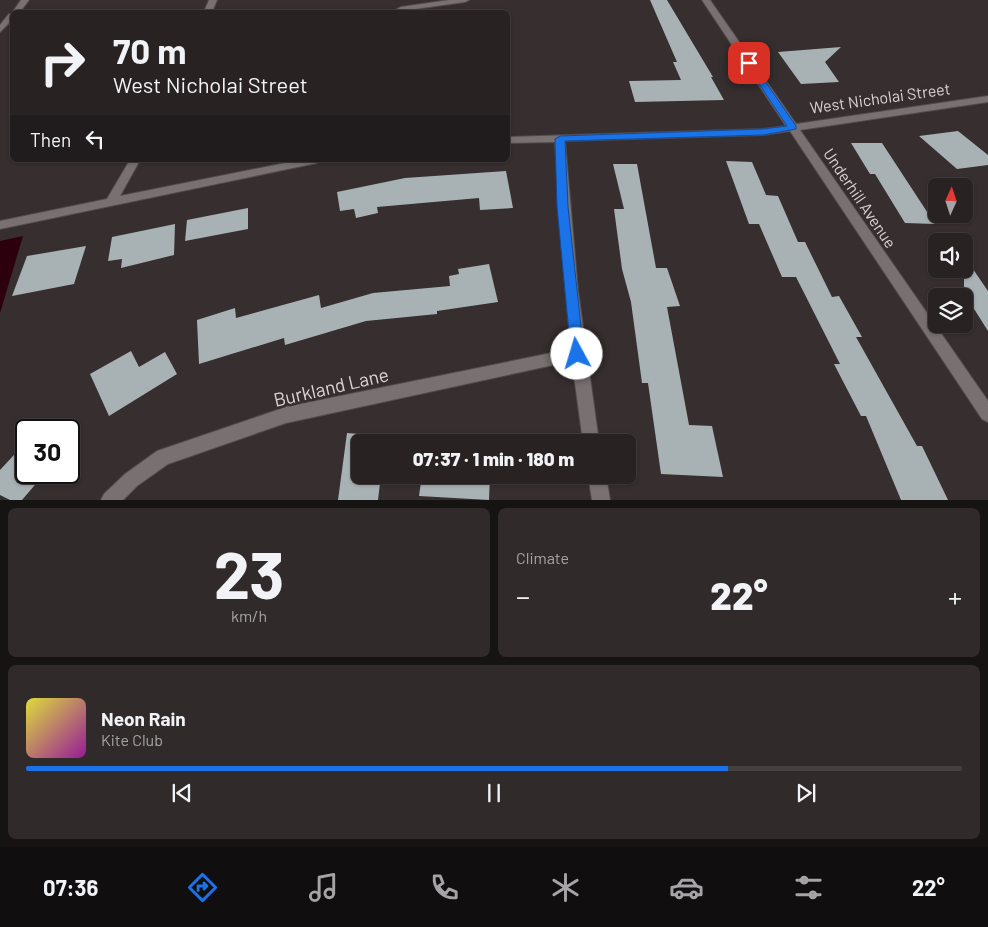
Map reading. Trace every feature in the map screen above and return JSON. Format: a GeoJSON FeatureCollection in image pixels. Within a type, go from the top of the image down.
{"type":"FeatureCollection","features":[{"type":"Feature","properties":{"kind":"street"},"geometry":{"type":"LineString","coordinates":[[407,10],[465,0]]}},
{"type":"Feature","properties":{"kind":"street","name":"Underhill Avenue"},"geometry":{"type":"LineString","coordinates":[[706,0],[988,414]]}},
{"type":"Feature","properties":{"kind":"street"},"geometry":{"type":"LineString","coordinates":[[0,30],[10,18]]}},
{"type":"Feature","properties":{"kind":"street","name":"West Nicholai Street"},"geometry":{"type":"LineString","coordinates":[[510,140],[763,132],[988,98]]}},
{"type":"Feature","properties":{"kind":"street"},"geometry":{"type":"LineString","coordinates":[[560,139],[562,207],[577,354],[591,434]]}},
{"type":"Feature","properties":{"kind":"street"},"geometry":{"type":"LineString","coordinates":[[111,202],[134,162]]}},
{"type":"Feature","properties":{"kind":"street"},"geometry":{"type":"LineString","coordinates":[[0,225],[307,162]]}},
{"type":"Feature","properties":{"kind":"street","name":"Burkland Lane"},"geometry":{"type":"LineString","coordinates":[[110,500],[131,480],[163,457],[286,415],[577,354]]}},
{"type":"Feature","properties":{"kind":"street"},"geometry":{"type":"LineString","coordinates":[[598,484],[600,500]]}},
{"type":"Feature","properties":{"kind":"shaded area"},"geometry":{"type":"Polygon","coordinates":[[[23,236],[0,313],[0,241],[23,236]]]}},
{"type":"Feature","properties":{"kind":"building"},"geometry":{"type":"Polygon","coordinates":[[[650,0],[667,0],[713,77],[711,77],[724,100],[635,102],[629,81],[681,80],[673,62],[677,62],[650,0]]]}},
{"type":"Feature","properties":{"kind":"building"},"geometry":{"type":"Polygon","coordinates":[[[841,47],[825,62],[839,82],[801,84],[778,52],[841,47]]]}},
{"type":"Feature","properties":{"kind":"building"},"geometry":{"type":"Polygon","coordinates":[[[958,131],[988,155],[988,165],[957,169],[919,136],[958,131]]]}},
{"type":"Feature","properties":{"kind":"building"},"geometry":{"type":"Polygon","coordinates":[[[851,143],[882,143],[928,213],[928,223],[935,224],[905,223],[875,174],[870,174],[851,143]]]}},
{"type":"Feature","properties":{"kind":"building"},"geometry":{"type":"Polygon","coordinates":[[[726,161],[752,162],[766,195],[778,196],[798,242],[805,242],[832,297],[839,296],[862,337],[856,337],[917,446],[922,446],[948,500],[901,500],[866,416],[861,416],[834,364],[840,364],[796,277],[782,277],[759,224],[749,224],[726,161]]]}},
{"type":"Feature","properties":{"kind":"building"},"geometry":{"type":"Polygon","coordinates":[[[613,164],[637,164],[656,268],[667,268],[680,306],[667,307],[689,425],[712,426],[723,477],[661,474],[648,383],[642,383],[631,302],[622,269],[614,209],[624,209],[613,164]]]}},
{"type":"Feature","properties":{"kind":"building"},"geometry":{"type":"Polygon","coordinates":[[[506,171],[513,208],[480,210],[479,198],[377,207],[378,213],[356,218],[354,209],[340,211],[337,192],[405,178],[506,171]]]}},
{"type":"Feature","properties":{"kind":"building"},"geometry":{"type":"Polygon","coordinates":[[[248,208],[248,229],[185,241],[187,220],[248,208]]]}},
{"type":"Feature","properties":{"kind":"building"},"geometry":{"type":"Polygon","coordinates":[[[175,224],[174,255],[121,268],[122,259],[108,261],[112,237],[175,224]]]}},
{"type":"Feature","properties":{"kind":"building"},"geometry":{"type":"Polygon","coordinates":[[[86,246],[74,284],[12,296],[27,256],[86,246]]]}},
{"type":"Feature","properties":{"kind":"building"},"geometry":{"type":"Polygon","coordinates":[[[489,264],[498,302],[437,311],[437,314],[366,321],[285,345],[284,338],[199,364],[197,320],[235,308],[236,318],[319,295],[321,308],[373,293],[450,286],[449,276],[459,274],[458,269],[489,264]]]}},
{"type":"Feature","properties":{"kind":"building"},"geometry":{"type":"Polygon","coordinates":[[[973,269],[988,291],[988,331],[973,307],[973,288],[964,288],[964,278],[973,278],[973,269]]]}},
{"type":"Feature","properties":{"kind":"building"},"geometry":{"type":"Polygon","coordinates":[[[131,351],[139,367],[165,352],[177,374],[109,416],[90,374],[131,351]]]}},
{"type":"Feature","properties":{"kind":"building"},"geometry":{"type":"Polygon","coordinates":[[[347,433],[360,434],[351,434],[351,484],[380,484],[378,500],[338,500],[347,433]]]}},
{"type":"Feature","properties":{"kind":"building"},"geometry":{"type":"Polygon","coordinates":[[[15,454],[15,484],[36,484],[22,500],[10,500],[0,495],[0,470],[15,454]]]}},
{"type":"Feature","properties":{"kind":"building"},"geometry":{"type":"Polygon","coordinates":[[[421,484],[490,484],[489,500],[419,496],[421,484]]]}},
{"type":"Feature","properties":{"kind":"route"},"geometry":{"type":"LineString","coordinates":[[577,354],[562,207],[560,139],[660,134],[763,132],[793,128],[749,63]]}}]}
